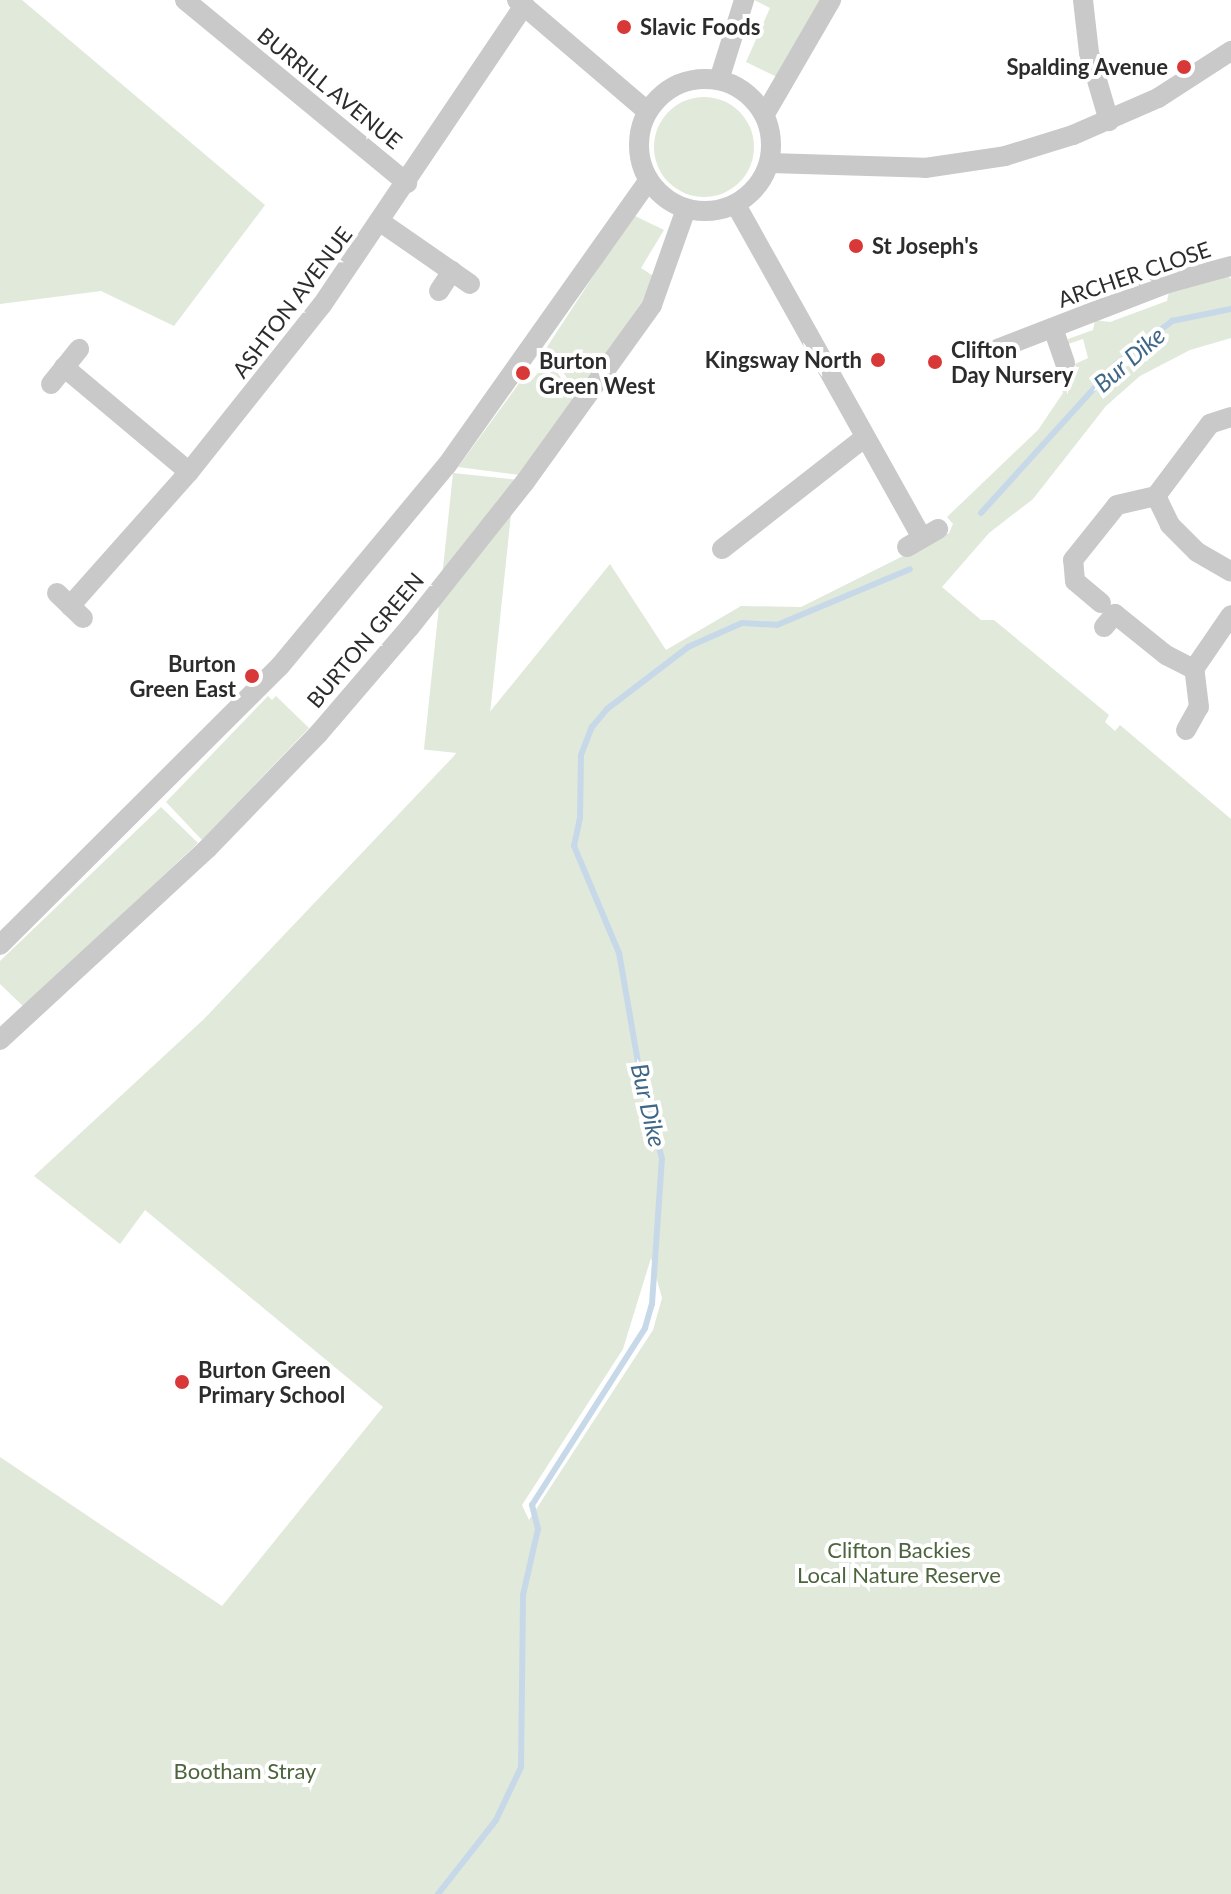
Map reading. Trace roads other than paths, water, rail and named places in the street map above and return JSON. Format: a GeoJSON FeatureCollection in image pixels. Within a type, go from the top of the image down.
{"type":"FeatureCollection","features":[{"type":"Feature","properties":{"kind":"street","name":"BURRILL AVENUE"},"geometry":{"type":"LineString","coordinates":[[185,0],[407,183]]}},
{"type":"Feature","properties":{"kind":"street"},"geometry":{"type":"LineString","coordinates":[[719,80],[744,0]]}},
{"type":"Feature","properties":{"kind":"street"},"geometry":{"type":"LineString","coordinates":[[765,114],[831,0]]}},
{"type":"Feature","properties":{"kind":"street"},"geometry":{"type":"LineString","coordinates":[[1083,0],[1089,53],[1109,121]]}},
{"type":"Feature","properties":{"kind":"street","name":"ASHTON AVENUE"},"geometry":{"type":"LineString","coordinates":[[70,606],[189,472],[382,223],[520,3]]}},
{"type":"Feature","properties":{"kind":"street"},"geometry":{"type":"LineString","coordinates":[[520,3],[647,111]]}},
{"type":"Feature","properties":{"kind":"street"},"geometry":{"type":"LineString","coordinates":[[770,163],[885,169],[963,164],[1038,148],[1158,98],[1231,51]]}},
{"type":"Feature","properties":{"kind":"street"},"geometry":{"type":"LineString","coordinates":[[690,80],[719,80],[751,96],[765,114],[772,144],[770,163],[762,183],[736,205],[714,212],[686,209],[665,199],[648,181],[639,152],[647,111],[669,90],[690,80]]}},
{"type":"Feature","properties":{"kind":"street"},"geometry":{"type":"LineString","coordinates":[[0,945],[280,666],[447,465],[648,181]]}},
{"type":"Feature","properties":{"kind":"street"},"geometry":{"type":"LineString","coordinates":[[736,205],[922,538]]}},
{"type":"Feature","properties":{"kind":"street","name":"BURTON GREEN"},"geometry":{"type":"LineString","coordinates":[[0,1040],[207,849],[310,742],[400,638],[525,482],[652,305],[686,209]]}},
{"type":"Feature","properties":{"kind":"street"},"geometry":{"type":"LineString","coordinates":[[382,223],[470,284]]}},
{"type":"Feature","properties":{"kind":"street","name":"ARCHER CLOSE"},"geometry":{"type":"LineString","coordinates":[[997,349],[1168,283],[1231,266]]}},
{"type":"Feature","properties":{"kind":"street"},"geometry":{"type":"LineString","coordinates":[[439,291],[452,271]]}},
{"type":"Feature","properties":{"kind":"street","name":"ARCHER CLOSE"},"geometry":{"type":"LineString","coordinates":[[1053,328],[1065,363]]}},
{"type":"Feature","properties":{"kind":"street"},"geometry":{"type":"LineString","coordinates":[[51,384],[79,349]]}},
{"type":"Feature","properties":{"kind":"street"},"geometry":{"type":"LineString","coordinates":[[64,367],[189,472]]}},
{"type":"Feature","properties":{"kind":"street"},"geometry":{"type":"LineString","coordinates":[[1101,603],[1075,581],[1073,560],[1117,505],[1156,496],[1210,424],[1231,417]]}},
{"type":"Feature","properties":{"kind":"street"},"geometry":{"type":"LineString","coordinates":[[722,549],[864,438]]}},
{"type":"Feature","properties":{"kind":"street"},"geometry":{"type":"LineString","coordinates":[[1156,496],[1170,525],[1197,552],[1231,572]]}},
{"type":"Feature","properties":{"kind":"street"},"geometry":{"type":"LineString","coordinates":[[1104,627],[1115,614],[1166,655],[1194,669]]}},
{"type":"Feature","properties":{"kind":"street"},"geometry":{"type":"LineString","coordinates":[[1186,730],[1199,707],[1194,669],[1231,615]]}},
{"type":"Feature","properties":{"kind":"waterway","name":"Bur Dike"},"geometry":{"type":"LineString","coordinates":[[981,513],[1116,364],[1172,321],[1231,309]]}},
{"type":"Feature","properties":{"kind":"waterway","name":"Bur Dike"},"geometry":{"type":"LineString","coordinates":[[438,1894],[496,1820],[521,1767],[523,1595],[538,1529],[532,1505],[645,1328],[652,1304],[662,1159],[640,1074],[619,953],[574,846],[580,818],[581,755],[592,727],[607,709],[688,647],[742,623],[777,625],[910,569]]}},
{"type":"Feature","properties":{"kind":"place","name":"Slavic Foods"},"geometry":{"type":"Point","coordinates":[624,27]}},
{"type":"Feature","properties":{"kind":"place","name":"Spalding Avenue"},"geometry":{"type":"Point","coordinates":[1184,67]}},
{"type":"Feature","properties":{"kind":"place","name":"St Joseph's"},"geometry":{"type":"Point","coordinates":[856,246]}},
{"type":"Feature","properties":{"kind":"place","name":"Kingsway North"},"geometry":{"type":"Point","coordinates":[878,360]}},
{"type":"Feature","properties":{"kind":"place","name":"Clifton Day Nursery"},"geometry":{"type":"Point","coordinates":[935,362]}},
{"type":"Feature","properties":{"kind":"place","name":"Burton Green West"},"geometry":{"type":"Point","coordinates":[523,373]}},
{"type":"Feature","properties":{"kind":"place","name":"Burton Green East"},"geometry":{"type":"Point","coordinates":[252,676]}},
{"type":"Feature","properties":{"kind":"place","name":"Burton Green Primary School"},"geometry":{"type":"Point","coordinates":[182,1382]}},
{"type":"Feature","properties":{"kind":"park label","name":"Clifton Backies Local Nature Reserve"},"geometry":{"type":"Point","coordinates":[899,1562]}},
{"type":"Feature","properties":{"kind":"park label","name":"Bootham Stray"},"geometry":{"type":"Point","coordinates":[245,1771]}}]}
